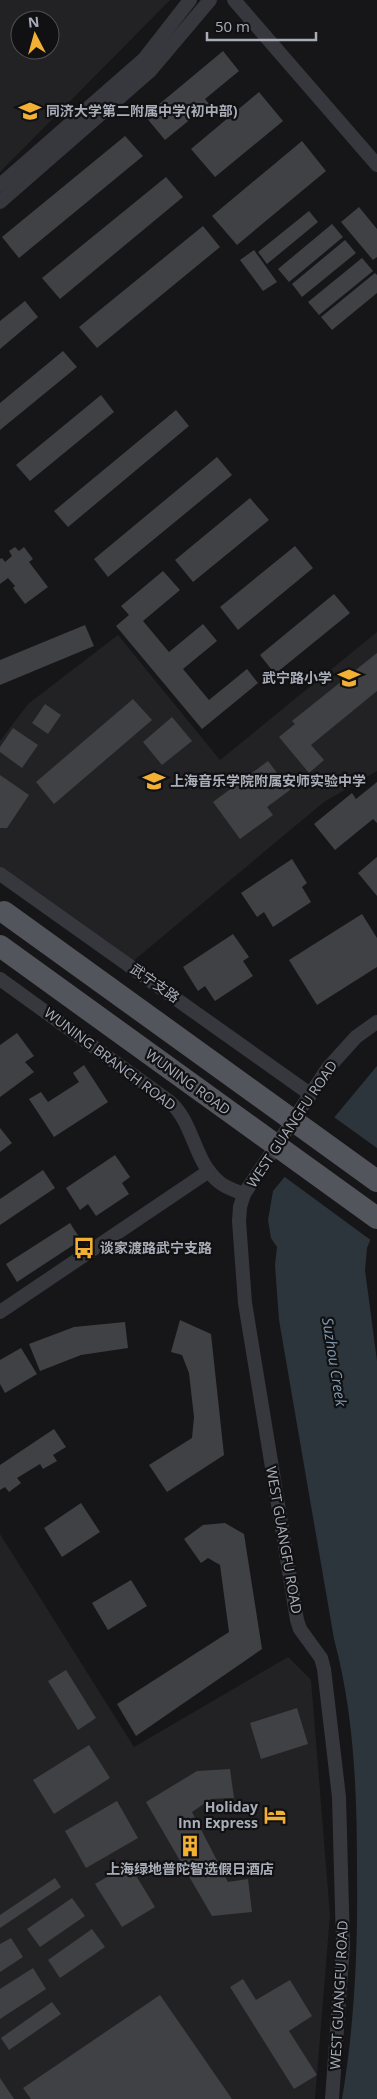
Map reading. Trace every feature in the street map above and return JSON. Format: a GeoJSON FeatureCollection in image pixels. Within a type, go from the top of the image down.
{"type":"FeatureCollection","features":[{"type":"Feature","properties":{"kind":"main road"},"geometry":{"type":"LineString","coordinates":[[4,912],[377,1181]]}},
{"type":"Feature","properties":{"kind":"main road","name":"WUNING ROAD"},"geometry":{"type":"LineString","coordinates":[[0,946],[377,1218]]}},
{"type":"Feature","properties":{"kind":"street"},"geometry":{"type":"LineString","coordinates":[[0,185],[144,59],[190,0]]}},
{"type":"Feature","properties":{"kind":"street"},"geometry":{"type":"LineString","coordinates":[[0,202],[150,71],[210,0]]}},
{"type":"Feature","properties":{"kind":"street"},"geometry":{"type":"LineString","coordinates":[[234,0],[377,165]]}},
{"type":"Feature","properties":{"kind":"street","name":"武宁支路"},"geometry":{"type":"LineString","coordinates":[[0,874],[310,1094]]}},
{"type":"Feature","properties":{"kind":"street","name":"WUNING BRANCH ROAD"},"geometry":{"type":"LineString","coordinates":[[0,978],[170,1102],[182,1115],[209,1171],[219,1182],[244,1194]]}},
{"type":"Feature","properties":{"kind":"street","name":"WEST GUANGFU ROAD"},"geometry":{"type":"LineString","coordinates":[[332,2099],[344,1937],[337,1774],[322,1658],[300,1630],[297,1620],[252,1350],[239,1238],[240,1207],[244,1194],[328,1068],[348,1044],[377,1022]]}},
{"type":"Feature","properties":{"kind":"street"},"geometry":{"type":"LineString","coordinates":[[0,1312],[209,1171]]}},
{"type":"Feature","properties":{"kind":"shaded area","name":"同济大学第二附属中学(初中部)"},"geometry":{"type":"Polygon","coordinates":[[[0,0],[170,0],[0,172],[0,0]]]}},
{"type":"Feature","properties":{"kind":"shaded area","name":"上海音乐学院附属安师实验中学"},"geometry":{"type":"Polygon","coordinates":[[[377,632],[377,771],[324,802],[132,962],[0,871],[0,741],[28,704],[118,635],[220,760],[377,632]]]}},
{"type":"Feature","properties":{"kind":"shaded area"},"geometry":{"type":"Polygon","coordinates":[[[0,1534],[134,1747],[288,1657],[311,1680],[330,1915],[315,2099],[0,2099],[0,1534]]]}},
{"type":"Feature","properties":{"kind":"water","name":"Suzhou Creek"},"geometry":{"type":"Polygon","coordinates":[[[377,1066],[377,1223],[367,1248],[365,1270],[377,1361],[377,2099],[342,2099],[353,2013],[356,1955],[357,1839],[353,1752],[346,1695],[334,1639],[279,1320],[275,1265],[277,1247],[271,1238],[268,1220],[273,1191],[377,1066]]]}},
{"type":"Feature","properties":{"kind":"pier"},"geometry":{"type":"Polygon","coordinates":[[[331,1115],[377,1148],[377,1228],[372,1241],[282,1175],[331,1115]]]}},
{"type":"Feature","properties":{"kind":"building"},"geometry":{"type":"Polygon","coordinates":[[[223,51],[239,71],[205,99],[209,104],[165,140],[145,116],[223,51]]]}},
{"type":"Feature","properties":{"kind":"building"},"geometry":{"type":"Polygon","coordinates":[[[259,92],[283,121],[215,177],[191,149],[259,92]]]}},
{"type":"Feature","properties":{"kind":"building"},"geometry":{"type":"Polygon","coordinates":[[[125,136],[143,156],[19,258],[2,237],[125,136]]]}},
{"type":"Feature","properties":{"kind":"building"},"geometry":{"type":"Polygon","coordinates":[[[302,141],[326,171],[237,245],[212,216],[302,141]]]}},
{"type":"Feature","properties":{"kind":"building"},"geometry":{"type":"Polygon","coordinates":[[[166,177],[183,197],[60,299],[42,278],[166,177]]]}},
{"type":"Feature","properties":{"kind":"building"},"geometry":{"type":"Polygon","coordinates":[[[359,207],[377,229],[377,257],[373,260],[341,222],[359,207]]]}},
{"type":"Feature","properties":{"kind":"building"},"geometry":{"type":"Polygon","coordinates":[[[309,211],[318,222],[267,264],[258,252],[309,211]]]}},
{"type":"Feature","properties":{"kind":"building"},"geometry":{"type":"Polygon","coordinates":[[[332,224],[343,237],[289,282],[278,269],[332,224]]]}},
{"type":"Feature","properties":{"kind":"building"},"geometry":{"type":"Polygon","coordinates":[[[203,226],[220,247],[97,348],[79,327],[203,226]]]}},
{"type":"Feature","properties":{"kind":"building"},"geometry":{"type":"Polygon","coordinates":[[[345,240],[356,253],[302,297],[292,284],[345,240]]]}},
{"type":"Feature","properties":{"kind":"building"},"geometry":{"type":"Polygon","coordinates":[[[254,250],[277,282],[263,291],[240,260],[254,250]]]}},
{"type":"Feature","properties":{"kind":"building"},"geometry":{"type":"Polygon","coordinates":[[[362,258],[373,271],[319,315],[308,302],[362,258]]]}},
{"type":"Feature","properties":{"kind":"building"},"geometry":{"type":"Polygon","coordinates":[[[375,273],[377,275],[377,293],[332,330],[321,317],[375,273]]]}},
{"type":"Feature","properties":{"kind":"building"},"geometry":{"type":"Polygon","coordinates":[[[25,301],[38,317],[0,349],[0,321],[25,301]]]}},
{"type":"Feature","properties":{"kind":"building"},"geometry":{"type":"Polygon","coordinates":[[[63,351],[77,367],[0,430],[0,403],[63,351]]]}},
{"type":"Feature","properties":{"kind":"building"},"geometry":{"type":"Polygon","coordinates":[[[101,395],[114,412],[30,481],[16,465],[101,395]]]}},
{"type":"Feature","properties":{"kind":"building"},"geometry":{"type":"Polygon","coordinates":[[[176,410],[189,426],[68,527],[54,511],[176,410]]]}},
{"type":"Feature","properties":{"kind":"building"},"geometry":{"type":"Polygon","coordinates":[[[217,457],[232,475],[108,577],[94,559],[217,457]]]}},
{"type":"Feature","properties":{"kind":"building"},"geometry":{"type":"Polygon","coordinates":[[[250,498],[269,520],[193,582],[175,560],[250,498]]]}},
{"type":"Feature","properties":{"kind":"building"},"geometry":{"type":"Polygon","coordinates":[[[295,546],[313,568],[238,630],[220,607],[295,546]]]}},
{"type":"Feature","properties":{"kind":"building"},"geometry":{"type":"Polygon","coordinates":[[[15,547],[19,551],[24,547],[33,559],[29,562],[48,587],[25,604],[8,578],[0,584],[0,559],[2,558],[5,562],[12,556],[9,551],[15,547]]]}},
{"type":"Feature","properties":{"kind":"building"},"geometry":{"type":"Polygon","coordinates":[[[163,571],[180,590],[143,621],[169,652],[203,624],[217,641],[183,669],[209,700],[247,669],[258,683],[202,729],[116,626],[129,615],[121,606],[163,571]]]}},
{"type":"Feature","properties":{"kind":"building"},"geometry":{"type":"Polygon","coordinates":[[[334,594],[350,613],[275,674],[260,655],[334,594]]]}},
{"type":"Feature","properties":{"kind":"building"},"geometry":{"type":"Polygon","coordinates":[[[85,625],[94,646],[0,685],[0,660],[85,625]]]}},
{"type":"Feature","properties":{"kind":"building"},"geometry":{"type":"Polygon","coordinates":[[[377,653],[377,691],[311,745],[324,760],[309,773],[279,737],[295,724],[292,721],[377,653]]]}},
{"type":"Feature","properties":{"kind":"building"},"geometry":{"type":"Polygon","coordinates":[[[133,699],[152,720],[54,804],[36,782],[133,699]]]}},
{"type":"Feature","properties":{"kind":"building"},"geometry":{"type":"Polygon","coordinates":[[[45,704],[61,715],[48,734],[32,723],[45,704]]]}},
{"type":"Feature","properties":{"kind":"building"},"geometry":{"type":"Polygon","coordinates":[[[172,717],[192,741],[162,765],[143,742],[172,717]]]}},
{"type":"Feature","properties":{"kind":"building"},"geometry":{"type":"Polygon","coordinates":[[[13,728],[38,745],[22,768],[0,752],[0,747],[13,728]]]}},
{"type":"Feature","properties":{"kind":"building"},"geometry":{"type":"Polygon","coordinates":[[[268,761],[290,790],[267,807],[273,815],[240,839],[213,802],[268,761]]]}},
{"type":"Feature","properties":{"kind":"building"},"geometry":{"type":"Polygon","coordinates":[[[0,775],[29,795],[7,828],[0,828],[0,775]]]}},
{"type":"Feature","properties":{"kind":"building"},"geometry":{"type":"Polygon","coordinates":[[[377,782],[377,823],[373,819],[335,850],[314,824],[352,793],[356,799],[377,782]]]}},
{"type":"Feature","properties":{"kind":"building"},"geometry":{"type":"Polygon","coordinates":[[[377,857],[377,896],[358,873],[377,857]]]}},
{"type":"Feature","properties":{"kind":"building"},"geometry":{"type":"Polygon","coordinates":[[[292,859],[307,883],[302,887],[311,902],[273,927],[264,912],[257,917],[241,893],[292,859]]]}},
{"type":"Feature","properties":{"kind":"building"},"geometry":{"type":"Polygon","coordinates":[[[362,914],[377,938],[377,967],[317,1005],[289,960],[362,914]]]}},
{"type":"Feature","properties":{"kind":"building"},"geometry":{"type":"Polygon","coordinates":[[[233,934],[249,957],[243,961],[253,976],[215,1001],[205,986],[198,991],[183,967],[233,934]]]}},
{"type":"Feature","properties":{"kind":"building"},"geometry":{"type":"Polygon","coordinates":[[[17,1033],[34,1056],[25,1062],[34,1072],[0,1097],[0,1045],[17,1033]]]}},
{"type":"Feature","properties":{"kind":"building"},"geometry":{"type":"Polygon","coordinates":[[[84,1065],[108,1102],[54,1137],[29,1099],[41,1092],[48,1102],[79,1082],[73,1073],[84,1065]]]}},
{"type":"Feature","properties":{"kind":"building"},"geometry":{"type":"Polygon","coordinates":[[[0,1128],[12,1143],[0,1152],[0,1128]]]}},
{"type":"Feature","properties":{"kind":"building"},"geometry":{"type":"Polygon","coordinates":[[[115,1155],[130,1177],[122,1183],[129,1194],[96,1216],[88,1204],[80,1210],[66,1188],[115,1155]]]}},
{"type":"Feature","properties":{"kind":"building"},"geometry":{"type":"Polygon","coordinates":[[[43,1170],[55,1188],[0,1225],[0,1199],[43,1170]]]}},
{"type":"Feature","properties":{"kind":"building"},"geometry":{"type":"Polygon","coordinates":[[[70,1223],[81,1240],[17,1282],[6,1264],[70,1223]]]}},
{"type":"Feature","properties":{"kind":"building"},"geometry":{"type":"Polygon","coordinates":[[[180,1320],[211,1334],[224,1455],[167,1492],[149,1465],[192,1438],[194,1417],[189,1373],[182,1355],[171,1352],[180,1320]]]}},
{"type":"Feature","properties":{"kind":"building"},"geometry":{"type":"Polygon","coordinates":[[[125,1322],[128,1348],[81,1355],[40,1371],[29,1344],[74,1327],[125,1322]]]}},
{"type":"Feature","properties":{"kind":"building"},"geometry":{"type":"Polygon","coordinates":[[[21,1348],[37,1374],[5,1393],[0,1384],[0,1360],[21,1348]]]}},
{"type":"Feature","properties":{"kind":"building"},"geometry":{"type":"Polygon","coordinates":[[[54,1429],[66,1447],[53,1455],[57,1461],[43,1469],[40,1464],[17,1478],[21,1483],[9,1492],[5,1487],[0,1490],[0,1465],[54,1429]]]}},
{"type":"Feature","properties":{"kind":"building"},"geometry":{"type":"Polygon","coordinates":[[[81,1503],[100,1532],[62,1557],[44,1528],[81,1503]]]}},
{"type":"Feature","properties":{"kind":"building"},"geometry":{"type":"Polygon","coordinates":[[[225,1523],[244,1534],[262,1649],[136,1736],[117,1704],[229,1632],[220,1565],[208,1558],[201,1563],[184,1539],[203,1525],[225,1523]]]}},
{"type":"Feature","properties":{"kind":"building"},"geometry":{"type":"Polygon","coordinates":[[[131,1580],[147,1606],[108,1630],[92,1603],[131,1580]]]}},
{"type":"Feature","properties":{"kind":"building"},"geometry":{"type":"Polygon","coordinates":[[[66,1670],[96,1718],[78,1730],[48,1681],[66,1670]]]}},
{"type":"Feature","properties":{"kind":"building"},"geometry":{"type":"Polygon","coordinates":[[[297,1708],[308,1744],[261,1759],[250,1723],[297,1708]]]}},
{"type":"Feature","properties":{"kind":"building"},"geometry":{"type":"Polygon","coordinates":[[[89,1745],[110,1778],[54,1814],[33,1780],[89,1745]]]}},
{"type":"Feature","properties":{"kind":"building","name":"上海绿地普陀智选假日酒店"},"geometry":{"type":"Polygon","coordinates":[[[230,1769],[234,1798],[211,1799],[192,1812],[228,1882],[248,1879],[252,1912],[212,1916],[146,1802],[197,1771],[230,1769]]]}},
{"type":"Feature","properties":{"kind":"building"},"geometry":{"type":"Polygon","coordinates":[[[117,1801],[138,1838],[86,1868],[65,1831],[117,1801]]]}},
{"type":"Feature","properties":{"kind":"building"},"geometry":{"type":"Polygon","coordinates":[[[129,1864],[155,1907],[122,1927],[95,1884],[129,1864]]]}},
{"type":"Feature","properties":{"kind":"building"},"geometry":{"type":"Polygon","coordinates":[[[55,1878],[61,1887],[0,1928],[0,1915],[55,1878]]]}},
{"type":"Feature","properties":{"kind":"building"},"geometry":{"type":"Polygon","coordinates":[[[72,1898],[85,1916],[40,1947],[27,1929],[72,1898]]]}},
{"type":"Feature","properties":{"kind":"building"},"geometry":{"type":"Polygon","coordinates":[[[92,1929],[105,1947],[60,1978],[48,1960],[92,1929]]]}},
{"type":"Feature","properties":{"kind":"building"},"geometry":{"type":"Polygon","coordinates":[[[11,1938],[23,1957],[0,1972],[0,1944],[11,1938]]]}},
{"type":"Feature","properties":{"kind":"building"},"geometry":{"type":"Polygon","coordinates":[[[33,1968],[46,1989],[0,2019],[0,1989],[33,1968]]]}},
{"type":"Feature","properties":{"kind":"building"},"geometry":{"type":"Polygon","coordinates":[[[243,1979],[256,2000],[290,1980],[312,2016],[289,2031],[317,2075],[294,2089],[230,1987],[243,1979]]]}},
{"type":"Feature","properties":{"kind":"building"},"geometry":{"type":"Polygon","coordinates":[[[160,1995],[232,2099],[31,2099],[23,2088],[160,1995]]]}},
{"type":"Feature","properties":{"kind":"building"},"geometry":{"type":"Polygon","coordinates":[[[52,2002],[61,2014],[9,2050],[1,2038],[52,2002]]]}},
{"type":"Feature","properties":{"kind":"building"},"geometry":{"type":"Polygon","coordinates":[[[0,2078],[14,2099],[0,2099],[0,2078]]]}},
{"type":"Feature","properties":{"kind":"place","name":"同济大学第二附属中学(初中部)"},"geometry":{"type":"Point","coordinates":[30,111]}},
{"type":"Feature","properties":{"kind":"place","name":"武宁路小学"},"geometry":{"type":"Point","coordinates":[349,678]}},
{"type":"Feature","properties":{"kind":"place","name":"上海音乐学院附属安师实验中学"},"geometry":{"type":"Point","coordinates":[154,781]}},
{"type":"Feature","properties":{"kind":"place","name":"谈家渡路武宁支路"},"geometry":{"type":"Point","coordinates":[84,1248]}},
{"type":"Feature","properties":{"kind":"place","name":"Holiday Inn Express"},"geometry":{"type":"Point","coordinates":[275,1815]}},
{"type":"Feature","properties":{"kind":"place","name":"上海绿地普陀智选假日酒店"},"geometry":{"type":"Point","coordinates":[190,1846]}}]}
